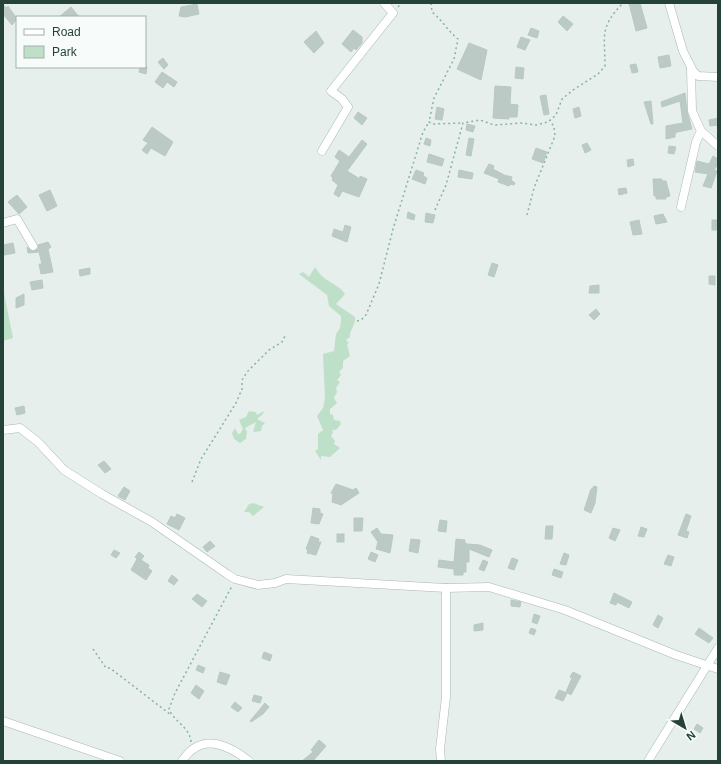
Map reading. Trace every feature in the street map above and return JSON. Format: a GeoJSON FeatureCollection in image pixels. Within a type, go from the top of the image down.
{"type":"FeatureCollection","features":[{"type":"Feature","properties":{"kind":"street"},"geometry":{"type":"LineString","coordinates":[[322,151],[348,107],[331,91],[393,13],[384,3]]}},
{"type":"Feature","properties":{"kind":"street"},"geometry":{"type":"LineString","coordinates":[[669,3],[682,51],[693,71],[698,76],[718,77]]}},
{"type":"Feature","properties":{"kind":"street"},"geometry":{"type":"LineString","coordinates":[[691,65],[692,111],[701,131],[718,146]]}},
{"type":"Feature","properties":{"kind":"street"},"geometry":{"type":"LineString","coordinates":[[681,207],[696,142],[701,131]]}},
{"type":"Feature","properties":{"kind":"street"},"geometry":{"type":"LineString","coordinates":[[3,223],[17,219],[33,246]]}},
{"type":"Feature","properties":{"kind":"street"},"geometry":{"type":"LineString","coordinates":[[3,430],[20,428],[38,442],[64,470],[102,494],[152,522],[235,579],[258,585],[275,583],[286,579],[446,588],[480,586],[501,590],[565,610],[676,656],[708,664],[718,669]]}},
{"type":"Feature","properties":{"kind":"street"},"geometry":{"type":"LineString","coordinates":[[441,761],[440,749],[446,697],[446,588]]}},
{"type":"Feature","properties":{"kind":"street"},"geometry":{"type":"LineString","coordinates":[[648,761],[718,648]]}},
{"type":"Feature","properties":{"kind":"street"},"geometry":{"type":"LineString","coordinates":[[3,721],[120,761]]}},
{"type":"Feature","properties":{"kind":"street"},"geometry":{"type":"LineString","coordinates":[[182,761],[189,751],[196,746],[205,744],[222,744],[249,761]]}},
{"type":"Feature","properties":{"kind":"path"},"geometry":{"type":"LineString","coordinates":[[357,321],[361,320],[366,314],[379,284],[401,199],[423,132],[429,122],[434,98],[454,59],[458,39],[432,12],[431,3]]}},
{"type":"Feature","properties":{"kind":"path"},"geometry":{"type":"LineString","coordinates":[[429,122],[433,124],[480,120],[494,125],[521,123],[536,125],[550,120],[556,115],[562,99],[598,74],[605,66],[603,43],[608,19],[623,3]]}},
{"type":"Feature","properties":{"kind":"path"},"geometry":{"type":"LineString","coordinates":[[527,215],[534,188],[555,136],[554,127],[550,120]]}},
{"type":"Feature","properties":{"kind":"path"},"geometry":{"type":"LineString","coordinates":[[435,210],[446,185],[463,122]]}},
{"type":"Feature","properties":{"kind":"path"},"geometry":{"type":"LineString","coordinates":[[192,482],[201,459],[230,415],[242,389],[242,380],[247,372],[269,350],[282,342],[285,336]]}},
{"type":"Feature","properties":{"kind":"path"},"geometry":{"type":"LineString","coordinates":[[172,717],[169,709],[172,700],[235,579]]}},
{"type":"Feature","properties":{"kind":"path"},"geometry":{"type":"LineString","coordinates":[[93,649],[106,668],[110,668],[131,683],[189,731],[191,741],[189,751]]}},
{"type":"Feature","properties":{"kind":"green space"},"geometry":{"type":"Polygon","coordinates":[[[315,267],[322,276],[342,290],[345,294],[336,304],[355,317],[350,332],[350,337],[346,340],[349,343],[347,344],[350,356],[343,361],[343,368],[339,372],[341,375],[337,380],[340,382],[336,388],[337,392],[334,398],[337,403],[330,409],[330,414],[333,415],[334,420],[340,421],[341,424],[336,430],[332,430],[333,432],[331,436],[335,441],[334,444],[340,448],[330,457],[321,456],[321,460],[315,451],[318,449],[318,434],[323,430],[317,416],[323,408],[325,398],[323,354],[334,351],[336,334],[340,328],[341,316],[329,306],[327,295],[299,274],[303,272],[309,277],[315,267]]]}},
{"type":"Feature","properties":{"kind":"green space"},"geometry":{"type":"Polygon","coordinates":[[[3,288],[13,338],[3,341],[3,288]]]}},
{"type":"Feature","properties":{"kind":"green space"},"geometry":{"type":"Polygon","coordinates":[[[249,411],[256,412],[257,415],[264,411],[263,414],[257,419],[265,423],[262,426],[261,431],[253,432],[256,422],[245,428],[247,432],[246,439],[240,443],[234,439],[232,433],[235,428],[238,434],[240,434],[243,429],[239,420],[246,417],[249,411]]]}},
{"type":"Feature","properties":{"kind":"green space"},"geometry":{"type":"Polygon","coordinates":[[[253,503],[264,507],[253,516],[249,512],[244,512],[249,504],[253,503]]]}},
{"type":"Feature","properties":{"kind":"building"},"geometry":{"type":"Polygon","coordinates":[[[629,3],[640,3],[647,28],[636,31],[629,3]]]}},
{"type":"Feature","properties":{"kind":"building"},"geometry":{"type":"Polygon","coordinates":[[[3,4],[6,8],[8,6],[16,18],[16,20],[12,25],[3,14],[3,4]]]}},
{"type":"Feature","properties":{"kind":"building"},"geometry":{"type":"Polygon","coordinates":[[[197,4],[199,14],[185,17],[179,16],[181,7],[197,4]]]}},
{"type":"Feature","properties":{"kind":"building"},"geometry":{"type":"Polygon","coordinates":[[[71,7],[78,16],[60,16],[71,7]]]}},
{"type":"Feature","properties":{"kind":"building"},"geometry":{"type":"Polygon","coordinates":[[[563,16],[573,24],[567,31],[558,22],[563,16]]]}},
{"type":"Feature","properties":{"kind":"building"},"geometry":{"type":"Polygon","coordinates":[[[531,28],[539,31],[537,38],[528,35],[531,28]]]}},
{"type":"Feature","properties":{"kind":"building"},"geometry":{"type":"Polygon","coordinates":[[[353,30],[362,37],[362,43],[356,50],[354,48],[351,52],[342,44],[353,30]]]}},
{"type":"Feature","properties":{"kind":"building"},"geometry":{"type":"Polygon","coordinates":[[[316,31],[324,43],[314,53],[304,42],[316,31]]]}},
{"type":"Feature","properties":{"kind":"building"},"geometry":{"type":"Polygon","coordinates":[[[521,37],[530,40],[525,50],[517,47],[521,37]]]}},
{"type":"Feature","properties":{"kind":"building"},"geometry":{"type":"Polygon","coordinates":[[[469,43],[487,50],[481,80],[457,69],[469,43]]]}},
{"type":"Feature","properties":{"kind":"building"},"geometry":{"type":"Polygon","coordinates":[[[669,55],[671,66],[660,68],[658,57],[669,55]]]}},
{"type":"Feature","properties":{"kind":"building"},"geometry":{"type":"Polygon","coordinates":[[[163,58],[168,65],[164,69],[158,62],[163,58]]]}},
{"type":"Feature","properties":{"kind":"building"},"geometry":{"type":"Polygon","coordinates":[[[636,64],[638,72],[632,73],[630,65],[636,64]]]}},
{"type":"Feature","properties":{"kind":"building"},"geometry":{"type":"Polygon","coordinates":[[[147,67],[146,74],[139,72],[140,68],[147,67]]]}},
{"type":"Feature","properties":{"kind":"building"},"geometry":{"type":"Polygon","coordinates":[[[516,67],[524,68],[523,79],[515,78],[516,67]]]}},
{"type":"Feature","properties":{"kind":"building"},"geometry":{"type":"Polygon","coordinates":[[[162,72],[177,82],[174,87],[167,82],[163,88],[155,82],[162,72]]]}},
{"type":"Feature","properties":{"kind":"building"},"geometry":{"type":"Polygon","coordinates":[[[495,86],[511,87],[510,104],[518,105],[517,117],[509,117],[509,119],[493,118],[495,86]]]}},
{"type":"Feature","properties":{"kind":"building"},"geometry":{"type":"Polygon","coordinates":[[[685,93],[687,111],[692,129],[677,132],[675,137],[666,139],[666,126],[683,123],[680,101],[662,107],[661,102],[685,93]]]}},
{"type":"Feature","properties":{"kind":"building"},"geometry":{"type":"Polygon","coordinates":[[[546,95],[549,114],[544,115],[540,96],[546,95]]]}},
{"type":"Feature","properties":{"kind":"building"},"geometry":{"type":"Polygon","coordinates":[[[651,101],[653,124],[651,124],[644,102],[651,101]]]}},
{"type":"Feature","properties":{"kind":"building"},"geometry":{"type":"Polygon","coordinates":[[[437,107],[444,109],[442,120],[435,119],[437,107]]]}},
{"type":"Feature","properties":{"kind":"building"},"geometry":{"type":"Polygon","coordinates":[[[579,107],[581,116],[575,118],[573,109],[579,107]]]}},
{"type":"Feature","properties":{"kind":"building"},"geometry":{"type":"Polygon","coordinates":[[[358,112],[367,118],[362,125],[354,118],[358,112]]]}},
{"type":"Feature","properties":{"kind":"building"},"geometry":{"type":"Polygon","coordinates":[[[718,118],[718,125],[710,126],[709,120],[718,118]]]}},
{"type":"Feature","properties":{"kind":"building"},"geometry":{"type":"Polygon","coordinates":[[[467,124],[475,126],[473,132],[466,130],[467,124]]]}},
{"type":"Feature","properties":{"kind":"building"},"geometry":{"type":"Polygon","coordinates":[[[152,127],[173,142],[165,156],[151,148],[147,154],[142,150],[148,143],[143,140],[152,127]]]}},
{"type":"Feature","properties":{"kind":"building"},"geometry":{"type":"Polygon","coordinates":[[[426,138],[431,140],[430,146],[424,144],[426,138]]]}},
{"type":"Feature","properties":{"kind":"building"},"geometry":{"type":"Polygon","coordinates":[[[469,138],[474,139],[471,156],[466,155],[469,138]]]}},
{"type":"Feature","properties":{"kind":"building"},"geometry":{"type":"Polygon","coordinates":[[[362,140],[367,144],[347,171],[360,179],[360,176],[367,179],[359,197],[342,191],[339,197],[334,194],[338,185],[332,180],[333,178],[331,176],[340,161],[335,157],[339,150],[349,157],[362,140]]]}},
{"type":"Feature","properties":{"kind":"building"},"geometry":{"type":"Polygon","coordinates":[[[587,143],[591,150],[585,153],[582,145],[587,143]]]}},
{"type":"Feature","properties":{"kind":"building"},"geometry":{"type":"Polygon","coordinates":[[[669,146],[676,147],[674,154],[668,153],[669,146]]]}},
{"type":"Feature","properties":{"kind":"building"},"geometry":{"type":"Polygon","coordinates":[[[536,148],[547,152],[543,163],[532,159],[536,148]]]}},
{"type":"Feature","properties":{"kind":"building"},"geometry":{"type":"Polygon","coordinates":[[[429,154],[444,159],[442,166],[427,162],[429,154]]]}},
{"type":"Feature","properties":{"kind":"building"},"geometry":{"type":"Polygon","coordinates":[[[713,156],[718,159],[718,164],[714,170],[717,171],[711,188],[703,186],[708,174],[695,172],[697,161],[709,164],[713,156]]]}},
{"type":"Feature","properties":{"kind":"building"},"geometry":{"type":"Polygon","coordinates":[[[633,159],[634,165],[628,167],[627,160],[633,159]]]}},
{"type":"Feature","properties":{"kind":"building"},"geometry":{"type":"Polygon","coordinates":[[[489,164],[494,166],[493,169],[504,175],[512,177],[511,180],[515,183],[514,185],[510,184],[509,186],[498,182],[499,179],[484,173],[489,164]]]}},
{"type":"Feature","properties":{"kind":"building"},"geometry":{"type":"Polygon","coordinates":[[[416,170],[424,173],[423,176],[427,178],[425,184],[412,179],[416,170]]]}},
{"type":"Feature","properties":{"kind":"building"},"geometry":{"type":"Polygon","coordinates":[[[459,170],[473,173],[472,179],[458,177],[459,170]]]}},
{"type":"Feature","properties":{"kind":"building"},"geometry":{"type":"Polygon","coordinates":[[[653,179],[662,179],[662,181],[666,181],[670,196],[666,197],[666,199],[656,199],[656,196],[654,196],[653,179]]]}},
{"type":"Feature","properties":{"kind":"building"},"geometry":{"type":"Polygon","coordinates":[[[626,188],[627,193],[619,195],[618,189],[626,188]]]}},
{"type":"Feature","properties":{"kind":"building"},"geometry":{"type":"Polygon","coordinates":[[[50,190],[57,206],[47,211],[39,195],[50,190]]]}},
{"type":"Feature","properties":{"kind":"building"},"geometry":{"type":"Polygon","coordinates":[[[17,195],[27,207],[19,214],[8,202],[17,195]]]}},
{"type":"Feature","properties":{"kind":"building"},"geometry":{"type":"Polygon","coordinates":[[[408,212],[415,215],[414,220],[407,218],[408,212]]]}},
{"type":"Feature","properties":{"kind":"building"},"geometry":{"type":"Polygon","coordinates":[[[426,213],[435,215],[433,223],[425,222],[426,213]]]}},
{"type":"Feature","properties":{"kind":"building"},"geometry":{"type":"Polygon","coordinates":[[[663,214],[667,222],[656,224],[654,216],[663,214]]]}},
{"type":"Feature","properties":{"kind":"building"},"geometry":{"type":"Polygon","coordinates":[[[639,220],[642,234],[633,235],[630,222],[639,220]]]}},
{"type":"Feature","properties":{"kind":"building"},"geometry":{"type":"Polygon","coordinates":[[[712,220],[718,220],[718,230],[712,230],[712,220]]]}},
{"type":"Feature","properties":{"kind":"building"},"geometry":{"type":"Polygon","coordinates":[[[345,225],[351,227],[347,242],[332,236],[334,229],[343,232],[345,225]]]}},
{"type":"Feature","properties":{"kind":"building"},"geometry":{"type":"Polygon","coordinates":[[[48,242],[51,247],[48,249],[53,272],[41,274],[39,264],[42,264],[39,252],[28,253],[27,247],[33,251],[38,249],[38,245],[48,242]]]}},
{"type":"Feature","properties":{"kind":"building"},"geometry":{"type":"Polygon","coordinates":[[[13,243],[15,253],[4,255],[3,245],[13,243]]]}},
{"type":"Feature","properties":{"kind":"building"},"geometry":{"type":"Polygon","coordinates":[[[492,263],[498,265],[494,277],[488,275],[492,263]]]}},
{"type":"Feature","properties":{"kind":"building"},"geometry":{"type":"Polygon","coordinates":[[[90,268],[90,274],[80,276],[79,270],[90,268]]]}},
{"type":"Feature","properties":{"kind":"building"},"geometry":{"type":"Polygon","coordinates":[[[709,276],[715,276],[715,285],[709,284],[709,276]]]}},
{"type":"Feature","properties":{"kind":"building"},"geometry":{"type":"Polygon","coordinates":[[[42,280],[43,288],[32,290],[30,282],[42,280]]]}},
{"type":"Feature","properties":{"kind":"building"},"geometry":{"type":"Polygon","coordinates":[[[599,285],[599,293],[589,293],[590,286],[599,285]]]}},
{"type":"Feature","properties":{"kind":"building"},"geometry":{"type":"Polygon","coordinates":[[[24,294],[24,305],[16,308],[16,298],[24,294]]]}},
{"type":"Feature","properties":{"kind":"building"},"geometry":{"type":"Polygon","coordinates":[[[596,309],[600,314],[594,320],[589,315],[596,309]]]}},
{"type":"Feature","properties":{"kind":"building"},"geometry":{"type":"Polygon","coordinates":[[[24,406],[25,413],[17,415],[15,408],[24,406]]]}},
{"type":"Feature","properties":{"kind":"building"},"geometry":{"type":"Polygon","coordinates":[[[104,461],[111,469],[105,473],[98,465],[104,461]]]}},
{"type":"Feature","properties":{"kind":"building"},"geometry":{"type":"Polygon","coordinates":[[[336,484],[353,490],[356,488],[359,493],[341,505],[332,502],[333,494],[331,493],[336,484]]]}},
{"type":"Feature","properties":{"kind":"building"},"geometry":{"type":"Polygon","coordinates":[[[594,486],[597,487],[595,503],[591,513],[584,510],[591,489],[594,486]]]}},
{"type":"Feature","properties":{"kind":"building"},"geometry":{"type":"Polygon","coordinates":[[[124,487],[130,491],[125,500],[118,496],[124,487]]]}},
{"type":"Feature","properties":{"kind":"building"},"geometry":{"type":"Polygon","coordinates":[[[313,508],[320,509],[320,513],[323,514],[319,524],[311,523],[313,508]]]}},
{"type":"Feature","properties":{"kind":"building"},"geometry":{"type":"Polygon","coordinates":[[[177,514],[185,518],[179,530],[167,524],[171,516],[175,518],[177,514]]]}},
{"type":"Feature","properties":{"kind":"building"},"geometry":{"type":"Polygon","coordinates":[[[686,514],[691,516],[686,531],[689,532],[687,538],[678,535],[686,514]]]}},
{"type":"Feature","properties":{"kind":"building"},"geometry":{"type":"Polygon","coordinates":[[[354,518],[363,518],[362,531],[354,531],[354,518]]]}},
{"type":"Feature","properties":{"kind":"building"},"geometry":{"type":"Polygon","coordinates":[[[440,520],[447,521],[446,532],[438,531],[440,520]]]}},
{"type":"Feature","properties":{"kind":"building"},"geometry":{"type":"Polygon","coordinates":[[[546,526],[553,526],[552,539],[545,539],[546,526]]]}},
{"type":"Feature","properties":{"kind":"building"},"geometry":{"type":"Polygon","coordinates":[[[641,527],[647,529],[644,537],[638,536],[641,527]]]}},
{"type":"Feature","properties":{"kind":"building"},"geometry":{"type":"Polygon","coordinates":[[[377,528],[381,534],[393,535],[390,553],[376,549],[378,542],[371,532],[377,528]]]}},
{"type":"Feature","properties":{"kind":"building"},"geometry":{"type":"Polygon","coordinates":[[[613,528],[620,530],[615,541],[609,538],[613,528]]]}},
{"type":"Feature","properties":{"kind":"building"},"geometry":{"type":"Polygon","coordinates":[[[337,534],[344,534],[344,542],[337,542],[337,534]]]}},
{"type":"Feature","properties":{"kind":"building"},"geometry":{"type":"Polygon","coordinates":[[[311,536],[319,539],[318,542],[321,542],[316,555],[307,553],[308,550],[306,549],[311,536]]]}},
{"type":"Feature","properties":{"kind":"building"},"geometry":{"type":"Polygon","coordinates":[[[411,539],[420,540],[418,553],[409,551],[411,539]]]}},
{"type":"Feature","properties":{"kind":"building"},"geometry":{"type":"Polygon","coordinates":[[[456,539],[465,540],[465,543],[467,544],[480,545],[492,550],[489,557],[469,549],[469,562],[466,562],[466,572],[463,572],[463,575],[454,575],[454,569],[438,567],[439,560],[454,562],[456,539]]]}},
{"type":"Feature","properties":{"kind":"building"},"geometry":{"type":"Polygon","coordinates":[[[210,541],[215,546],[207,552],[203,547],[210,541]]]}},
{"type":"Feature","properties":{"kind":"building"},"geometry":{"type":"Polygon","coordinates":[[[114,550],[120,553],[116,558],[111,555],[114,550]]]}},
{"type":"Feature","properties":{"kind":"building"},"geometry":{"type":"Polygon","coordinates":[[[139,552],[144,556],[141,560],[149,565],[148,568],[152,571],[146,580],[131,570],[137,559],[135,557],[139,552]]]}},
{"type":"Feature","properties":{"kind":"building"},"geometry":{"type":"Polygon","coordinates":[[[371,552],[378,555],[375,562],[368,559],[371,552]]]}},
{"type":"Feature","properties":{"kind":"building"},"geometry":{"type":"Polygon","coordinates":[[[564,553],[569,555],[566,565],[560,564],[564,553]]]}},
{"type":"Feature","properties":{"kind":"building"},"geometry":{"type":"Polygon","coordinates":[[[668,555],[674,557],[671,566],[664,564],[668,555]]]}},
{"type":"Feature","properties":{"kind":"building"},"geometry":{"type":"Polygon","coordinates":[[[512,558],[518,560],[514,570],[508,568],[512,558]]]}},
{"type":"Feature","properties":{"kind":"building"},"geometry":{"type":"Polygon","coordinates":[[[483,560],[488,562],[484,571],[479,569],[483,560]]]}},
{"type":"Feature","properties":{"kind":"building"},"geometry":{"type":"Polygon","coordinates":[[[554,569],[563,572],[561,578],[552,575],[554,569]]]}},
{"type":"Feature","properties":{"kind":"building"},"geometry":{"type":"Polygon","coordinates":[[[172,575],[178,580],[174,585],[168,581],[172,575]]]}},
{"type":"Feature","properties":{"kind":"building"},"geometry":{"type":"Polygon","coordinates":[[[614,593],[632,602],[629,608],[617,602],[616,605],[610,603],[614,593]]]}},
{"type":"Feature","properties":{"kind":"building"},"geometry":{"type":"Polygon","coordinates":[[[197,594],[207,601],[202,607],[192,599],[197,594]]]}},
{"type":"Feature","properties":{"kind":"building"},"geometry":{"type":"Polygon","coordinates":[[[511,600],[521,602],[520,607],[511,606],[511,600]]]}},
{"type":"Feature","properties":{"kind":"building"},"geometry":{"type":"Polygon","coordinates":[[[534,614],[540,616],[537,624],[532,622],[534,614]]]}},
{"type":"Feature","properties":{"kind":"building"},"geometry":{"type":"Polygon","coordinates":[[[658,615],[663,618],[658,628],[653,625],[658,615]]]}},
{"type":"Feature","properties":{"kind":"building"},"geometry":{"type":"Polygon","coordinates":[[[483,623],[483,630],[474,631],[474,625],[483,623]]]}},
{"type":"Feature","properties":{"kind":"building"},"geometry":{"type":"Polygon","coordinates":[[[531,628],[536,630],[534,635],[529,633],[531,628]]]}},
{"type":"Feature","properties":{"kind":"building"},"geometry":{"type":"Polygon","coordinates":[[[699,628],[713,638],[709,643],[695,634],[699,628]]]}},
{"type":"Feature","properties":{"kind":"building"},"geometry":{"type":"Polygon","coordinates":[[[264,652],[272,655],[270,661],[262,658],[264,652]]]}},
{"type":"Feature","properties":{"kind":"building"},"geometry":{"type":"Polygon","coordinates":[[[198,665],[205,668],[203,673],[196,670],[198,665]]]}},
{"type":"Feature","properties":{"kind":"building"},"geometry":{"type":"Polygon","coordinates":[[[220,672],[230,675],[226,685],[217,682],[220,672]]]}},
{"type":"Feature","properties":{"kind":"building"},"geometry":{"type":"Polygon","coordinates":[[[573,672],[581,676],[571,695],[566,692],[573,672]]]}},
{"type":"Feature","properties":{"kind":"building"},"geometry":{"type":"Polygon","coordinates":[[[196,685],[204,691],[199,699],[191,693],[196,685]]]}},
{"type":"Feature","properties":{"kind":"building"},"geometry":{"type":"Polygon","coordinates":[[[559,690],[567,693],[563,701],[555,698],[559,690]]]}},
{"type":"Feature","properties":{"kind":"building"},"geometry":{"type":"Polygon","coordinates":[[[254,695],[262,697],[260,703],[252,701],[254,695]]]}},
{"type":"Feature","properties":{"kind":"building"},"geometry":{"type":"Polygon","coordinates":[[[235,702],[242,708],[238,712],[231,707],[235,702]]]}},
{"type":"Feature","properties":{"kind":"building"},"geometry":{"type":"Polygon","coordinates":[[[265,703],[269,707],[263,714],[251,722],[250,721],[265,703]]]}},
{"type":"Feature","properties":{"kind":"building"},"geometry":{"type":"Polygon","coordinates":[[[697,724],[703,728],[700,733],[694,729],[697,724]]]}},
{"type":"Feature","properties":{"kind":"building"},"geometry":{"type":"Polygon","coordinates":[[[319,740],[326,746],[313,761],[302,761],[313,752],[311,750],[319,740]]]}}]}
